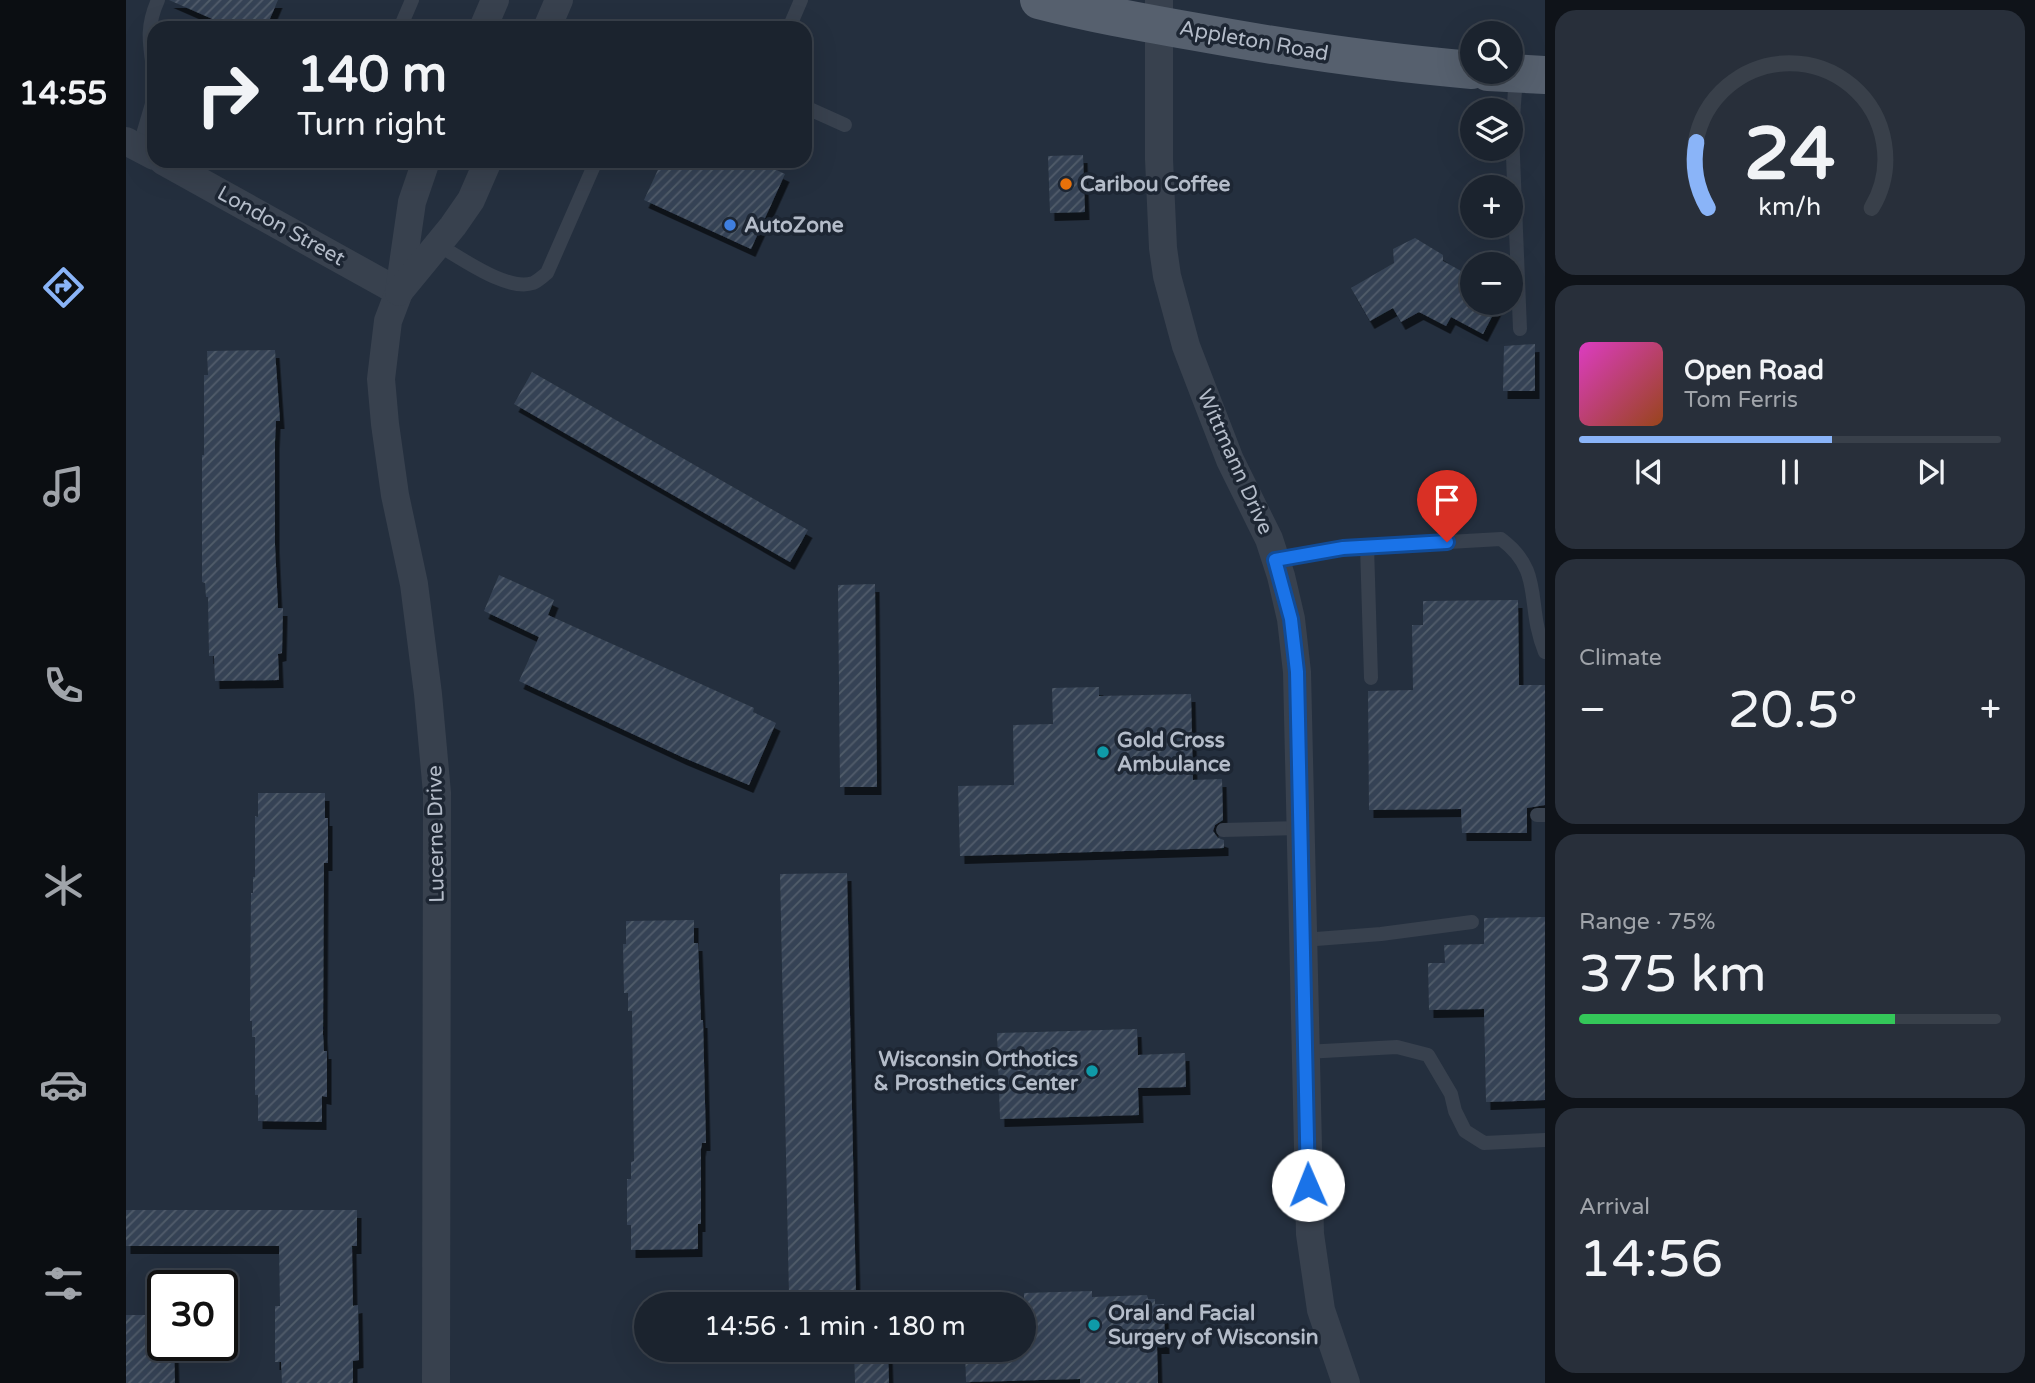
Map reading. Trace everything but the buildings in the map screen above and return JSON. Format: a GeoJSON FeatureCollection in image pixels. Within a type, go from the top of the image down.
{"type":"FeatureCollection","features":[{"type":"Feature","properties":{"kind":"main road","name":"Appleton Road"},"geometry":{"type":"LineString","coordinates":[[1039,0],[1085,12],[1160,13],[1367,60],[1460,69]]}},
{"type":"Feature","properties":{"kind":"street"},"geometry":{"type":"LineString","coordinates":[[486,21],[495,0]]}},
{"type":"Feature","properties":{"kind":"street"},"geometry":{"type":"LineString","coordinates":[[550,21],[559,0]]}},
{"type":"Feature","properties":{"kind":"street","name":"Wittmann Drive"},"geometry":{"type":"LineString","coordinates":[[1160,13],[1159,159],[1163,248],[1170,288],[1186,346],[1215,423],[1269,539],[1291,619],[1294,645],[1312,1259],[1321,1310],[1346,1383]]}},
{"type":"Feature","properties":{"kind":"street","name":"London Street"},"geometry":{"type":"LineString","coordinates":[[176,168],[399,292]]}},
{"type":"Feature","properties":{"kind":"street","name":"Lucerne Drive"},"geometry":{"type":"LineString","coordinates":[[424,168],[412,202],[399,292],[388,321],[381,379],[396,495],[414,584],[437,793],[436,1383]]}},
{"type":"Feature","properties":{"kind":"street","name":"Lucerne Drive"},"geometry":{"type":"LineString","coordinates":[[399,292],[471,200],[485,168]]}},
{"type":"Feature","properties":{"kind":"lane"},"geometry":{"type":"LineString","coordinates":[[149,21],[158,0]]}},
{"type":"Feature","properties":{"kind":"lane"},"geometry":{"type":"LineString","coordinates":[[403,21],[412,0]]}},
{"type":"Feature","properties":{"kind":"lane"},"geometry":{"type":"LineString","coordinates":[[792,21],[801,0]]}},
{"type":"Feature","properties":{"kind":"lane"},"geometry":{"type":"LineString","coordinates":[[1516,84],[1512,132],[1520,329]]}},
{"type":"Feature","properties":{"kind":"lane"},"geometry":{"type":"LineString","coordinates":[[812,110],[845,125]]}},
{"type":"Feature","properties":{"kind":"lane"},"geometry":{"type":"LineString","coordinates":[[438,245],[504,281],[534,283],[547,273],[593,168]]}},
{"type":"Feature","properties":{"kind":"lane"},"geometry":{"type":"LineString","coordinates":[[1275,560],[1343,548],[1501,539],[1520,549],[1536,569],[1540,640],[1545,652]]}},
{"type":"Feature","properties":{"kind":"lane"},"geometry":{"type":"LineString","coordinates":[[1367,546],[1371,678]]}},
{"type":"Feature","properties":{"kind":"lane"},"geometry":{"type":"LineString","coordinates":[[1223,831],[1300,828]]}},
{"type":"Feature","properties":{"kind":"lane"},"geometry":{"type":"LineString","coordinates":[[1303,940],[1381,934],[1472,922]]}},
{"type":"Feature","properties":{"kind":"lane"},"geometry":{"type":"LineString","coordinates":[[1305,1052],[1397,1047],[1428,1055],[1451,1094],[1455,1111],[1465,1131],[1484,1143],[1545,1140]]}},
{"type":"Feature","properties":{"kind":"place","name":"Caribou Coffee"},"geometry":{"type":"Point","coordinates":[1066,184]}},
{"type":"Feature","properties":{"kind":"place","name":"AutoZone"},"geometry":{"type":"Point","coordinates":[730,225]}},
{"type":"Feature","properties":{"kind":"place","name":"Gold Cross Ambulance"},"geometry":{"type":"Point","coordinates":[1103,752]}},
{"type":"Feature","properties":{"kind":"place","name":"Wisconsin Orthotics & Prosthetics Center"},"geometry":{"type":"Point","coordinates":[1092,1071]}},
{"type":"Feature","properties":{"kind":"place","name":"Oral and Facial Surgery of Wisconsin"},"geometry":{"type":"Point","coordinates":[1094,1325]}},
{"type":"Feature","properties":{"kind":"route"},"geometry":{"type":"LineString","coordinates":[[1308,1185],[1297,672],[1291,619],[1275,560],[1343,548],[1447,542]]}}]}
